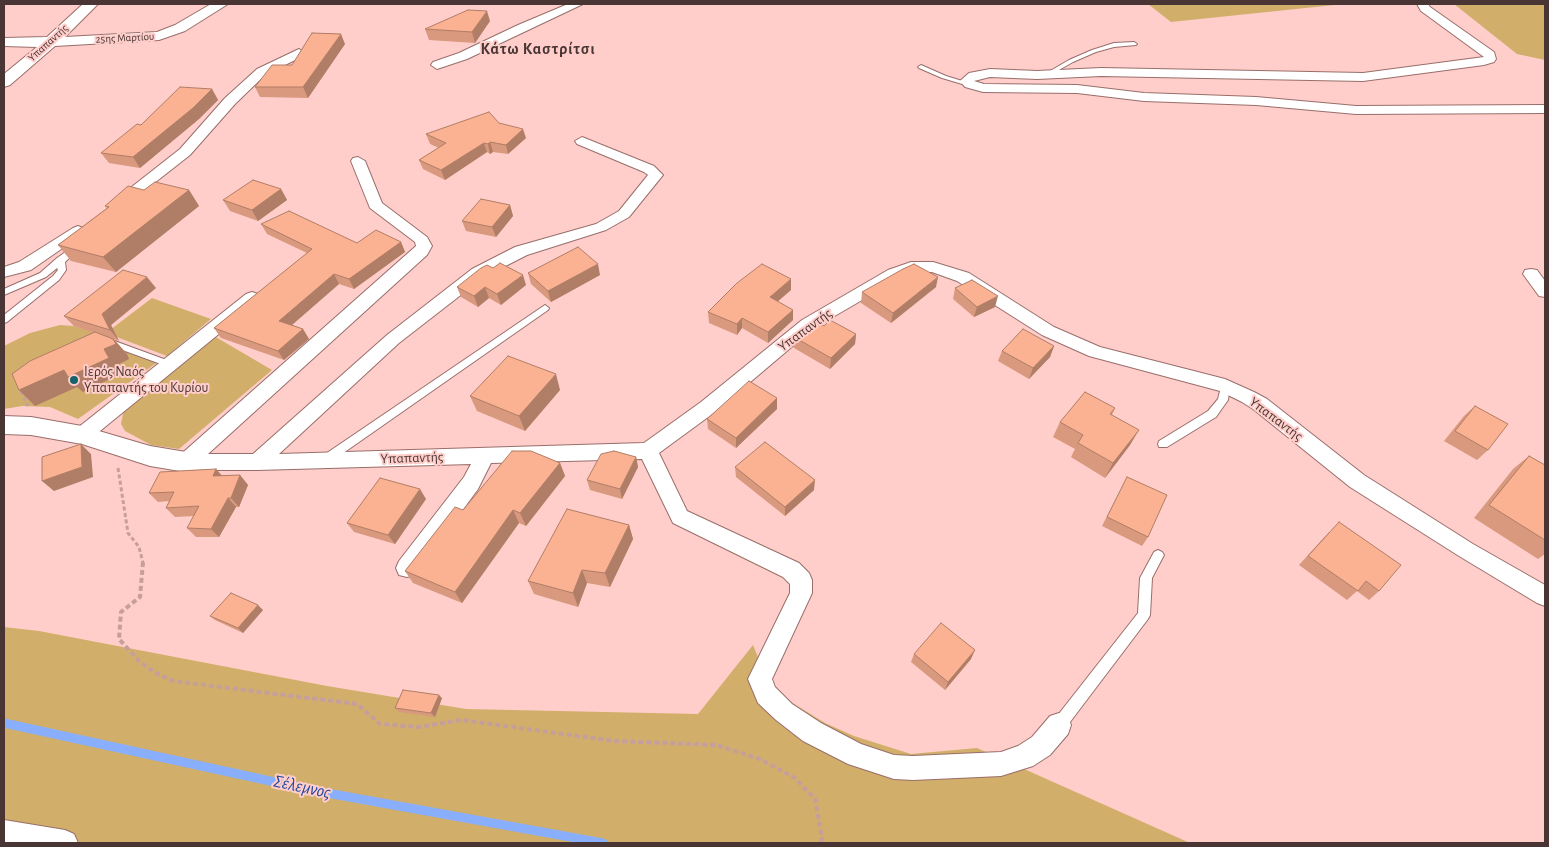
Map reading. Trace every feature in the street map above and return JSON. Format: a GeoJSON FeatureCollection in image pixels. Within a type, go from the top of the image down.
{"type":"FeatureCollection","features":[{"type":"Feature","properties":{"kind":"street","name":"Υπαπαντής"},"geometry":{"type":"LineString","coordinates":[[4,82],[51,42],[91,4]]}},
{"type":"Feature","properties":{"kind":"street","name":"25ης Μαρτίου"},"geometry":{"type":"LineString","coordinates":[[4,42],[51,42],[159,36],[180,28],[221,4]]}},
{"type":"Feature","properties":{"kind":"street"},"geometry":{"type":"LineString","coordinates":[[437,65],[462,56],[522,27],[577,4]]}},
{"type":"Feature","properties":{"kind":"street"},"geometry":{"type":"LineString","coordinates":[[1423,4],[1425,9],[1490,55],[1490,59],[1351,78],[1101,72],[979,74],[968,78],[966,81],[969,84],[983,88],[1077,89],[1144,96],[1256,101],[1356,110],[1545,109]]}},
{"type":"Feature","properties":{"kind":"street"},"geometry":{"type":"LineString","coordinates":[[116,210],[185,152],[246,85],[272,66],[299,53]]}},
{"type":"Feature","properties":{"kind":"street"},"geometry":{"type":"LineString","coordinates":[[256,462],[393,339],[478,273],[521,251],[601,227],[624,214],[656,175],[649,169],[582,140]]}},
{"type":"Feature","properties":{"kind":"street"},"geometry":{"type":"LineString","coordinates":[[186,462],[421,251],[424,246],[422,240],[375,205],[358,161]]}},
{"type":"Feature","properties":{"kind":"street"},"geometry":{"type":"LineString","coordinates":[[4,272],[25,266],[89,224]]}},
{"type":"Feature","properties":{"kind":"street","name":"Υπαπαντής"},"geometry":{"type":"LineString","coordinates":[[4,426],[32,426],[82,435],[150,456],[186,462],[256,462],[648,451],[708,407],[808,324],[894,274],[911,267],[933,267],[954,273],[1048,331],[1095,352],[1225,386],[1260,404],[1357,481],[1466,550],[1545,596]]}},
{"type":"Feature","properties":{"kind":"street"},"geometry":{"type":"LineString","coordinates":[[1532,274],[1545,292]]}},
{"type":"Feature","properties":{"kind":"street"},"geometry":{"type":"LineString","coordinates":[[82,435],[265,287]]}},
{"type":"Feature","properties":{"kind":"street"},"geometry":{"type":"LineString","coordinates":[[648,451],[680,517],[791,570],[801,580],[801,593],[760,679],[766,695],[784,712],[812,732],[856,755],[894,767],[912,768],[1001,764],[1024,757],[1041,746],[1059,725]]}},
{"type":"Feature","properties":{"kind":"street"},"geometry":{"type":"LineString","coordinates":[[407,568],[471,483],[485,456]]}},
{"type":"Feature","properties":{"kind":"street"},"geometry":{"type":"LineString","coordinates":[[4,833],[65,843]]}},
{"type":"Feature","properties":{"kind":"lane"},"geometry":{"type":"LineString","coordinates":[[1048,74],[1094,51],[1114,45],[1134,44]]}},
{"type":"Feature","properties":{"kind":"lane"},"geometry":{"type":"LineString","coordinates":[[921,67],[944,77],[969,84]]}},
{"type":"Feature","properties":{"kind":"lane"},"geometry":{"type":"LineString","coordinates":[[4,292],[43,275],[83,242]]}},
{"type":"Feature","properties":{"kind":"lane"},"geometry":{"type":"LineString","coordinates":[[4,320],[56,278],[62,270],[60,260]]}},
{"type":"Feature","properties":{"kind":"lane"},"geometry":{"type":"LineString","coordinates":[[324,460],[545,308]]}},
{"type":"Feature","properties":{"kind":"lane"},"geometry":{"type":"LineString","coordinates":[[100,339],[169,364]]}},
{"type":"Feature","properties":{"kind":"lane"},"geometry":{"type":"LineString","coordinates":[[1163,444],[1212,414],[1223,400],[1225,386]]}},
{"type":"Feature","properties":{"kind":"lane"},"geometry":{"type":"LineString","coordinates":[[1059,725],[1144,615],[1146,578],[1158,555]]}},
{"type":"Feature","properties":{"kind":"path"},"geometry":{"type":"LineString","coordinates":[[114,445],[128,533],[139,547],[144,561],[140,597],[121,612],[119,639],[139,661],[154,672],[174,681],[357,704],[380,724],[419,727],[461,720],[615,741],[716,745],[760,759],[795,778],[814,799],[822,838],[821,843]]}},
{"type":"Feature","properties":{"kind":"shaded area"},"geometry":{"type":"Polygon","coordinates":[[[1148,4],[1344,4],[1171,22],[1148,4]]]}},
{"type":"Feature","properties":{"kind":"shaded area"},"geometry":{"type":"Polygon","coordinates":[[[1454,4],[1545,4],[1545,60],[1517,54],[1454,4]]]}},
{"type":"Feature","properties":{"kind":"shaded area"},"geometry":{"type":"Polygon","coordinates":[[[152,298],[211,319],[167,356],[106,333],[152,298]]]}},
{"type":"Feature","properties":{"kind":"shaded area"},"geometry":{"type":"Polygon","coordinates":[[[60,325],[74,326],[102,335],[162,359],[78,419],[50,407],[22,406],[4,409],[4,346],[30,333],[60,325]]]}},
{"type":"Feature","properties":{"kind":"shaded area"},"geometry":{"type":"Polygon","coordinates":[[[214,336],[272,370],[179,449],[151,445],[125,431],[121,424],[124,409],[214,336]]]}},
{"type":"Feature","properties":{"kind":"shaded area"},"geometry":{"type":"Polygon","coordinates":[[[4,627],[39,631],[327,686],[466,709],[698,714],[753,645],[767,679],[783,697],[825,723],[854,736],[911,754],[977,748],[1190,843],[4,843],[4,627]]]}},
{"type":"Feature","properties":{"kind":"building"},"geometry":{"type":"Polygon","coordinates":[[[468,10],[487,11],[472,32],[425,29],[468,10]]]}},
{"type":"Feature","properties":{"kind":"building"},"geometry":{"type":"Polygon","coordinates":[[[312,33],[341,34],[303,87],[255,87],[272,65],[292,65],[312,33]]]}},
{"type":"Feature","properties":{"kind":"building"},"geometry":{"type":"Polygon","coordinates":[[[180,87],[212,89],[193,108],[133,157],[101,153],[137,124],[141,125],[180,87]]]}},
{"type":"Feature","properties":{"kind":"building"},"geometry":{"type":"Polygon","coordinates":[[[489,112],[499,123],[523,129],[506,145],[490,142],[488,144],[484,143],[441,170],[419,160],[446,143],[426,134],[489,112]]]}},
{"type":"Feature","properties":{"kind":"building"},"geometry":{"type":"Polygon","coordinates":[[[253,180],[281,189],[252,210],[223,200],[253,180]]]}},
{"type":"Feature","properties":{"kind":"building"},"geometry":{"type":"Polygon","coordinates":[[[155,182],[189,190],[103,257],[58,245],[109,207],[105,206],[128,186],[144,190],[155,182]]]}},
{"type":"Feature","properties":{"kind":"building"},"geometry":{"type":"Polygon","coordinates":[[[481,199],[510,205],[492,227],[462,221],[481,199]]]}},
{"type":"Feature","properties":{"kind":"building"},"geometry":{"type":"Polygon","coordinates":[[[289,211],[357,243],[376,230],[401,242],[349,279],[334,274],[279,321],[303,329],[278,351],[214,328],[312,249],[261,224],[289,211]]]}},
{"type":"Feature","properties":{"kind":"building"},"geometry":{"type":"Polygon","coordinates":[[[578,247],[598,264],[548,291],[528,273],[578,247]]]}},
{"type":"Feature","properties":{"kind":"building"},"geometry":{"type":"Polygon","coordinates":[[[500,263],[523,275],[497,294],[485,287],[474,296],[457,287],[481,268],[487,265],[493,268],[500,263]]]}},
{"type":"Feature","properties":{"kind":"building"},"geometry":{"type":"Polygon","coordinates":[[[762,264],[791,279],[770,297],[793,310],[768,332],[742,318],[737,324],[708,312],[737,283],[762,264]]]}},
{"type":"Feature","properties":{"kind":"building"},"geometry":{"type":"Polygon","coordinates":[[[914,264],[938,277],[893,313],[862,292],[903,269],[914,264]]]}},
{"type":"Feature","properties":{"kind":"building"},"geometry":{"type":"Polygon","coordinates":[[[123,270],[147,277],[102,314],[110,330],[64,316],[123,270]]]}},
{"type":"Feature","properties":{"kind":"building"},"geometry":{"type":"Polygon","coordinates":[[[972,280],[998,296],[977,307],[955,288],[972,280]]]}},
{"type":"Feature","properties":{"kind":"building"},"geometry":{"type":"Polygon","coordinates":[[[814,320],[824,326],[830,320],[856,334],[831,358],[794,337],[814,320]]]}},
{"type":"Feature","properties":{"kind":"building"},"geometry":{"type":"Polygon","coordinates":[[[1023,329],[1054,346],[1033,368],[1002,351],[1023,329]]]}},
{"type":"Feature","properties":{"kind":"building"},"geometry":{"type":"Polygon","coordinates":[[[95,332],[113,339],[116,344],[104,349],[109,358],[68,377],[64,370],[19,390],[12,374],[30,361],[95,332]]]}},
{"type":"Feature","properties":{"kind":"building"},"geometry":{"type":"Polygon","coordinates":[[[508,356],[556,374],[519,416],[470,396],[508,356]]]}},
{"type":"Feature","properties":{"kind":"building"},"geometry":{"type":"Polygon","coordinates":[[[749,381],[777,398],[736,438],[707,419],[749,381]]]}},
{"type":"Feature","properties":{"kind":"building"},"geometry":{"type":"Polygon","coordinates":[[[1085,392],[1115,408],[1110,414],[1139,430],[1113,463],[1078,443],[1083,435],[1060,422],[1085,392]]]}},
{"type":"Feature","properties":{"kind":"building"},"geometry":{"type":"Polygon","coordinates":[[[1475,406],[1508,424],[1488,450],[1455,431],[1475,406]]]}},
{"type":"Feature","properties":{"kind":"building"},"geometry":{"type":"Polygon","coordinates":[[[765,442],[815,480],[785,507],[735,467],[765,442]]]}},
{"type":"Feature","properties":{"kind":"building"},"geometry":{"type":"Polygon","coordinates":[[[81,444],[82,467],[42,481],[42,457],[81,444]]]}},
{"type":"Feature","properties":{"kind":"building"},"geometry":{"type":"Polygon","coordinates":[[[512,451],[531,451],[560,463],[520,513],[513,510],[455,592],[405,571],[455,507],[463,510],[512,451]]]}},
{"type":"Feature","properties":{"kind":"building"},"geometry":{"type":"Polygon","coordinates":[[[614,451],[636,457],[620,489],[587,480],[601,454],[614,451]]]}},
{"type":"Feature","properties":{"kind":"building"},"geometry":{"type":"Polygon","coordinates":[[[1529,456],[1545,465],[1545,540],[1489,505],[1529,456]]]}},
{"type":"Feature","properties":{"kind":"building"},"geometry":{"type":"Polygon","coordinates":[[[216,469],[213,476],[240,475],[231,498],[228,498],[211,529],[187,528],[199,506],[166,508],[174,492],[149,493],[160,472],[216,469]]]}},
{"type":"Feature","properties":{"kind":"building"},"geometry":{"type":"Polygon","coordinates":[[[1127,477],[1167,495],[1148,537],[1107,517],[1127,477]]]}},
{"type":"Feature","properties":{"kind":"building"},"geometry":{"type":"Polygon","coordinates":[[[380,478],[420,489],[388,535],[347,523],[380,478]]]}},
{"type":"Feature","properties":{"kind":"building"},"geometry":{"type":"Polygon","coordinates":[[[567,509],[629,525],[605,573],[582,570],[573,593],[528,581],[567,509]]]}},
{"type":"Feature","properties":{"kind":"building"},"geometry":{"type":"Polygon","coordinates":[[[1339,522],[1401,565],[1379,591],[1366,581],[1358,591],[1308,556],[1339,522]]]}},
{"type":"Feature","properties":{"kind":"building"},"geometry":{"type":"Polygon","coordinates":[[[231,593],[258,605],[238,628],[210,616],[231,593]]]}},
{"type":"Feature","properties":{"kind":"building"},"geometry":{"type":"Polygon","coordinates":[[[941,623],[975,650],[948,682],[914,654],[941,623]]]}},
{"type":"Feature","properties":{"kind":"building"},"geometry":{"type":"Polygon","coordinates":[[[403,690],[439,695],[431,713],[395,708],[403,690]]]}},
{"type":"Feature","properties":{"kind":"waterway","name":"Σέλεμνος"},"geometry":{"type":"LineString","coordinates":[[4,723],[316,791],[603,843]]}},
{"type":"Feature","properties":{"kind":"place","name":"Ιερός Ναός Υπαπαντής του Κυρίου"},"geometry":{"type":"Point","coordinates":[74,380]}},
{"type":"Feature","properties":{"kind":"district","name":"Κάτω Καστρίτσι"},"geometry":{"type":"Point","coordinates":[538,49]}}]}
